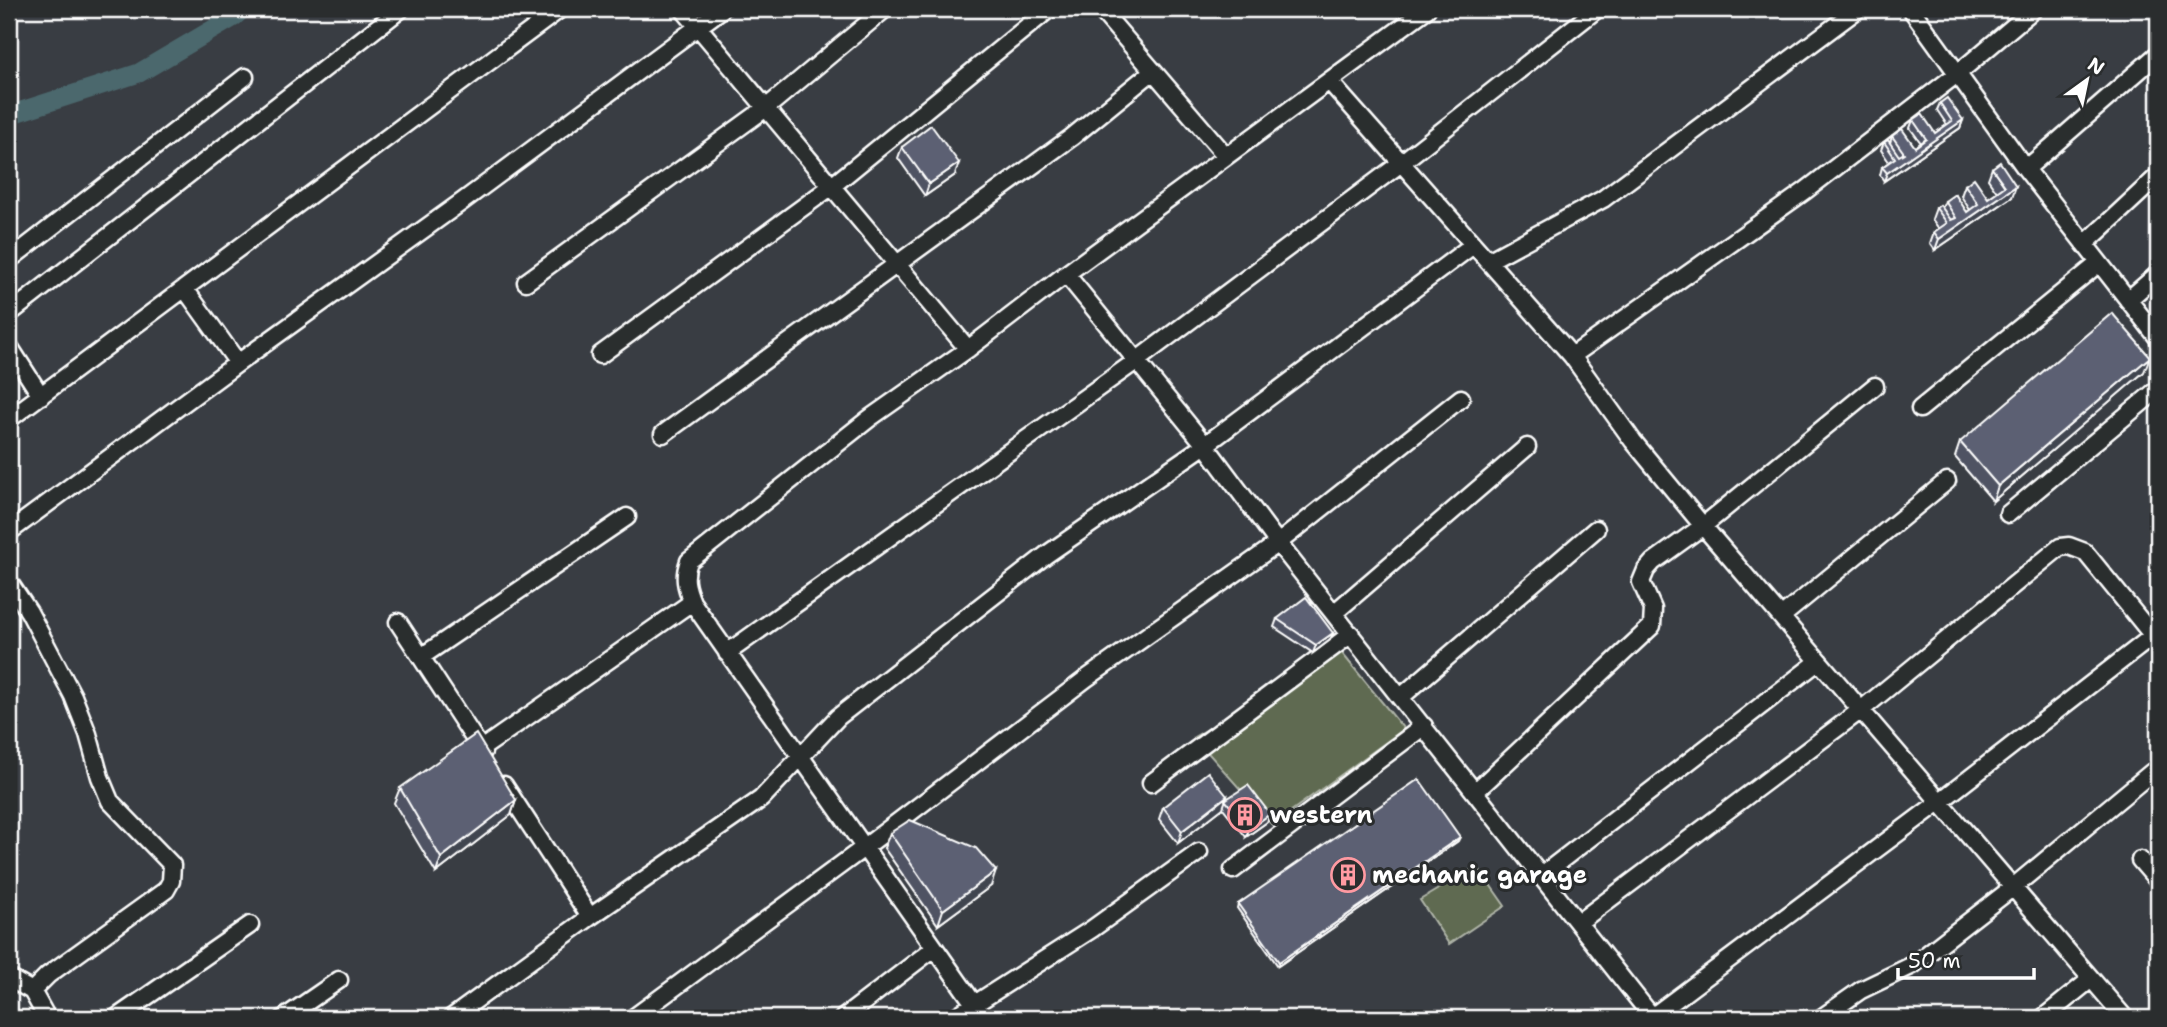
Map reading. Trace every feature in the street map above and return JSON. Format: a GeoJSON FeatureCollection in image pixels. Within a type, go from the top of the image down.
{"type":"FeatureCollection","features":[{"type":"Feature","properties":{"kind":"street"},"geometry":{"type":"LineString","coordinates":[[9,314],[401,9]]}},
{"type":"Feature","properties":{"kind":"street"},"geometry":{"type":"LineString","coordinates":[[9,419],[560,9]]}},
{"type":"Feature","properties":{"kind":"street"},"geometry":{"type":"LineString","coordinates":[[683,9],[968,349]]}},
{"type":"Feature","properties":{"kind":"street"},"geometry":{"type":"LineString","coordinates":[[9,532],[722,9]]}},
{"type":"Feature","properties":{"kind":"street"},"geometry":{"type":"LineString","coordinates":[[526,282],[766,108],[885,9]]}},
{"type":"Feature","properties":{"kind":"street"},"geometry":{"type":"LineString","coordinates":[[600,355],[832,186],[1049,9]]}},
{"type":"Feature","properties":{"kind":"street"},"geometry":{"type":"LineString","coordinates":[[1100,9],[1226,156]]}},
{"type":"Feature","properties":{"kind":"street"},"geometry":{"type":"LineString","coordinates":[[984,1018],[933,949],[865,847],[692,601],[686,587],[689,561],[870,418],[968,349],[1427,9]]}},
{"type":"Feature","properties":{"kind":"street"},"geometry":{"type":"LineString","coordinates":[[727,653],[1136,361],[1401,163],[1597,9]]}},
{"type":"Feature","properties":{"kind":"street"},"geometry":{"type":"LineString","coordinates":[[1488,261],[1603,199],[1858,9]]}},
{"type":"Feature","properties":{"kind":"street"},"geometry":{"type":"LineString","coordinates":[[1910,9],[2026,169],[2158,338]]}},
{"type":"Feature","properties":{"kind":"street"},"geometry":{"type":"LineString","coordinates":[[1572,356],[1805,191],[1957,74],[2034,9]]}},
{"type":"Feature","properties":{"kind":"street"},"geometry":{"type":"LineString","coordinates":[[2026,169],[2158,54]]}},
{"type":"Feature","properties":{"kind":"street"},"geometry":{"type":"LineString","coordinates":[[663,434],[1072,137],[1153,71]]}},
{"type":"Feature","properties":{"kind":"street"},"geometry":{"type":"LineString","coordinates":[[9,260],[246,77]]}},
{"type":"Feature","properties":{"kind":"street"},"geometry":{"type":"LineString","coordinates":[[1329,81],[1572,356],[1633,441],[1703,526],[2125,1018]]}},
{"type":"Feature","properties":{"kind":"street"},"geometry":{"type":"LineString","coordinates":[[2085,244],[2158,176]]}},
{"type":"Feature","properties":{"kind":"street"},"geometry":{"type":"LineString","coordinates":[[451,1018],[590,917],[761,799],[838,717],[1046,555],[1205,445],[1474,245]]}},
{"type":"Feature","properties":{"kind":"street"},"geometry":{"type":"LineString","coordinates":[[1920,409],[2099,263]]}},
{"type":"Feature","properties":{"kind":"street"},"geometry":{"type":"LineString","coordinates":[[1066,274],[1205,445],[1278,543],[1653,1018],[2157,637],[2085,552],[2069,546],[2060,547],[1861,710],[1579,922]]}},
{"type":"Feature","properties":{"kind":"street"},"geometry":{"type":"LineString","coordinates":[[2129,300],[2158,274]]}},
{"type":"Feature","properties":{"kind":"street"},"geometry":{"type":"LineString","coordinates":[[185,289],[237,363]]}},
{"type":"Feature","properties":{"kind":"street"},"geometry":{"type":"LineString","coordinates":[[9,346],[41,396]]}},
{"type":"Feature","properties":{"kind":"street"},"geometry":{"type":"LineString","coordinates":[[1476,792],[1646,633],[1654,618],[1653,609],[1642,586],[1642,577],[1646,570],[1875,386]]}},
{"type":"Feature","properties":{"kind":"street"},"geometry":{"type":"LineString","coordinates":[[2008,514],[2158,389]]}},
{"type":"Feature","properties":{"kind":"street"},"geometry":{"type":"LineString","coordinates":[[633,1018],[865,847],[1087,678],[1278,543],[1461,398]]}},
{"type":"Feature","properties":{"kind":"street"},"geometry":{"type":"LineString","coordinates":[[1334,613],[1527,447]]}},
{"type":"Feature","properties":{"kind":"street"},"geometry":{"type":"LineString","coordinates":[[1781,617],[1947,481]]}},
{"type":"Feature","properties":{"kind":"street"},"geometry":{"type":"LineString","coordinates":[[421,657],[627,517]]}},
{"type":"Feature","properties":{"kind":"street"},"geometry":{"type":"LineString","coordinates":[[1401,697],[1596,529]]}},
{"type":"Feature","properties":{"kind":"street"},"geometry":{"type":"LineString","coordinates":[[9,582],[29,612],[73,696],[89,734],[100,777],[110,801],[172,865],[172,874],[166,890],[48,975],[32,991]]}},
{"type":"Feature","properties":{"kind":"street"},"geometry":{"type":"LineString","coordinates":[[488,761],[692,601]]}},
{"type":"Feature","properties":{"kind":"street"},"geometry":{"type":"LineString","coordinates":[[398,622],[590,917]]}},
{"type":"Feature","properties":{"kind":"street"},"geometry":{"type":"LineString","coordinates":[[1151,783],[1351,634]]}},
{"type":"Feature","properties":{"kind":"street"},"geometry":{"type":"LineString","coordinates":[[1542,875],[1819,661]]}},
{"type":"Feature","properties":{"kind":"street"},"geometry":{"type":"LineString","coordinates":[[1233,870],[1424,726]]}},
{"type":"Feature","properties":{"kind":"street"},"geometry":{"type":"LineString","coordinates":[[1821,1018],[1861,990],[1913,965],[2012,888],[2152,772]]}},
{"type":"Feature","properties":{"kind":"street"},"geometry":{"type":"LineString","coordinates":[[953,1018],[1092,929],[1199,852]]}},
{"type":"Feature","properties":{"kind":"street"},"geometry":{"type":"LineString","coordinates":[[2140,860],[2158,881]]}},
{"type":"Feature","properties":{"kind":"street"},"geometry":{"type":"LineString","coordinates":[[116,1018],[250,925]]}},
{"type":"Feature","properties":{"kind":"street"},"geometry":{"type":"LineString","coordinates":[[843,1018],[933,949]]}},
{"type":"Feature","properties":{"kind":"street"},"geometry":{"type":"LineString","coordinates":[[9,978],[32,991],[47,1018]]}},
{"type":"Feature","properties":{"kind":"street"},"geometry":{"type":"LineString","coordinates":[[2043,1018],[2091,979]]}},
{"type":"Feature","properties":{"kind":"street"},"geometry":{"type":"LineString","coordinates":[[284,1018],[339,980]]}},
{"type":"Feature","properties":{"kind":"green space"},"geometry":{"type":"Polygon","coordinates":[[[1341,652],[1404,729],[1272,825],[1194,737],[1341,652]]]}},
{"type":"Feature","properties":{"kind":"green space"},"geometry":{"type":"Polygon","coordinates":[[[1477,866],[1505,906],[1449,944],[1420,900],[1477,866]]]}},
{"type":"Feature","properties":{"kind":"building"},"geometry":{"type":"Polygon","coordinates":[[[1947,98],[1963,120],[1887,173],[1882,167],[1895,158],[1884,142],[1888,140],[1899,156],[1904,153],[1892,136],[1902,129],[1915,147],[1926,139],[1913,120],[1922,114],[1935,133],[1952,121],[1940,103],[1947,98]]]}},
{"type":"Feature","properties":{"kind":"building"},"geometry":{"type":"Polygon","coordinates":[[[931,125],[959,163],[929,184],[902,147],[931,125]]]}},
{"type":"Feature","properties":{"kind":"building"},"geometry":{"type":"Polygon","coordinates":[[[2000,162],[2016,186],[1939,239],[1934,232],[1947,223],[1936,208],[1940,205],[1951,220],[1956,218],[1945,201],[1955,194],[1967,212],[1978,204],[1965,185],[1974,178],[1988,198],[2005,186],[1992,168],[2000,162]]]}},
{"type":"Feature","properties":{"kind":"building"},"geometry":{"type":"Polygon","coordinates":[[[2112,313],[2150,357],[1998,486],[1960,442],[2112,313]]]}},
{"type":"Feature","properties":{"kind":"building"},"geometry":{"type":"Polygon","coordinates":[[[1306,597],[1333,633],[1316,645],[1277,619],[1306,597]]]}},
{"type":"Feature","properties":{"kind":"building"},"geometry":{"type":"Polygon","coordinates":[[[476,734],[516,800],[441,858],[400,788],[476,734]]]}},
{"type":"Feature","properties":{"kind":"building"},"geometry":{"type":"Polygon","coordinates":[[[1208,772],[1227,796],[1182,831],[1163,807],[1208,772]]]}},
{"type":"Feature","properties":{"kind":"building","name":"mechanic garage"},"geometry":{"type":"Polygon","coordinates":[[[1419,779],[1460,837],[1279,962],[1238,904],[1419,779]]]}},
{"type":"Feature","properties":{"kind":"building","name":"western"},"geometry":{"type":"Polygon","coordinates":[[[1248,785],[1270,814],[1249,829],[1225,800],[1248,785]]]}},
{"type":"Feature","properties":{"kind":"building"},"geometry":{"type":"Polygon","coordinates":[[[910,820],[976,848],[996,871],[943,910],[890,833],[910,820]]]}},
{"type":"Feature","properties":{"kind":"waterway"},"geometry":{"type":"LineString","coordinates":[[9,115],[139,73],[243,9]]}},
{"type":"Feature","properties":{"kind":"place","name":"western"},"geometry":{"type":"Point","coordinates":[1245,815]}},
{"type":"Feature","properties":{"kind":"place","name":"mechanic garage"},"geometry":{"type":"Point","coordinates":[1348,875]}}]}
